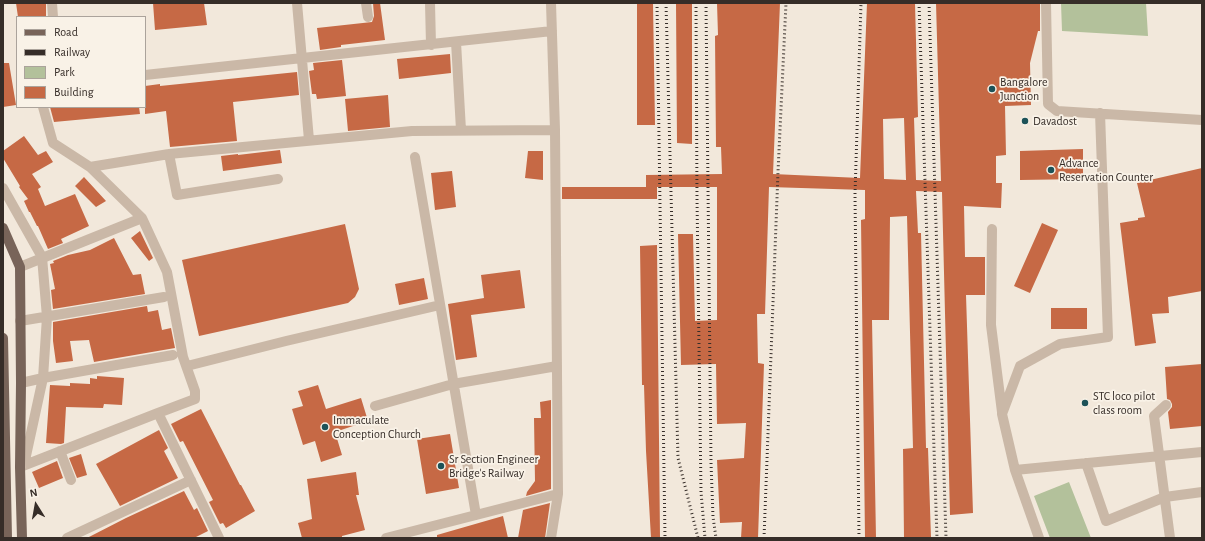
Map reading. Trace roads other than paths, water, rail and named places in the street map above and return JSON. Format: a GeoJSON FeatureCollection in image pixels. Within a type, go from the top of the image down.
{"type":"FeatureCollection","features":[{"type":"Feature","properties":{"kind":"main road"},"geometry":{"type":"LineString","coordinates":[[3,228],[20,267],[22,538]]}},
{"type":"Feature","properties":{"kind":"main road"},"geometry":{"type":"LineString","coordinates":[[3,338],[8,538]]}},
{"type":"Feature","properties":{"kind":"street"},"geometry":{"type":"LineString","coordinates":[[52,3],[53,16]]}},
{"type":"Feature","properties":{"kind":"street"},"geometry":{"type":"LineString","coordinates":[[297,3],[309,140]]}},
{"type":"Feature","properties":{"kind":"street"},"geometry":{"type":"LineString","coordinates":[[366,3],[368,17]]}},
{"type":"Feature","properties":{"kind":"street"},"geometry":{"type":"LineString","coordinates":[[430,3],[432,44]]}},
{"type":"Feature","properties":{"kind":"street"},"geometry":{"type":"LineString","coordinates":[[551,3],[555,130],[558,494],[551,538]]}},
{"type":"Feature","properties":{"kind":"street"},"geometry":{"type":"LineString","coordinates":[[1046,3],[1048,104],[1057,111],[1202,120]]}},
{"type":"Feature","properties":{"kind":"street"},"geometry":{"type":"LineString","coordinates":[[146,75],[552,31]]}},
{"type":"Feature","properties":{"kind":"street"},"geometry":{"type":"LineString","coordinates":[[456,42],[461,130]]}},
{"type":"Feature","properties":{"kind":"street"},"geometry":{"type":"LineString","coordinates":[[22,466],[195,399],[195,391],[183,357],[167,272],[142,218],[90,167],[53,143],[43,108]]}},
{"type":"Feature","properties":{"kind":"street"},"geometry":{"type":"LineString","coordinates":[[1002,414],[1020,366],[1060,344],[1108,337],[1100,113]]}},
{"type":"Feature","properties":{"kind":"street"},"geometry":{"type":"LineString","coordinates":[[90,167],[169,154],[412,130],[555,130]]}},
{"type":"Feature","properties":{"kind":"street"},"geometry":{"type":"LineString","coordinates":[[169,154],[177,196],[278,179]]}},
{"type":"Feature","properties":{"kind":"street"},"geometry":{"type":"LineString","coordinates":[[415,157],[476,515]]}},
{"type":"Feature","properties":{"kind":"street"},"geometry":{"type":"LineString","coordinates":[[3,188],[42,257],[47,317],[43,378],[22,466]]}},
{"type":"Feature","properties":{"kind":"street"},"geometry":{"type":"LineString","coordinates":[[20,267],[142,218]]}},
{"type":"Feature","properties":{"kind":"street"},"geometry":{"type":"LineString","coordinates":[[992,229],[991,325],[1002,414],[1015,470],[1039,538]]}},
{"type":"Feature","properties":{"kind":"street"},"geometry":{"type":"LineString","coordinates":[[20,321],[164,297]]}},
{"type":"Feature","properties":{"kind":"street"},"geometry":{"type":"LineString","coordinates":[[187,366],[440,305]]}},
{"type":"Feature","properties":{"kind":"street"},"geometry":{"type":"LineString","coordinates":[[21,383],[173,355]]}},
{"type":"Feature","properties":{"kind":"street"},"geometry":{"type":"LineString","coordinates":[[375,406],[454,384],[557,366]]}},
{"type":"Feature","properties":{"kind":"street"},"geometry":{"type":"LineString","coordinates":[[1166,405],[1154,416],[1170,538]]}},
{"type":"Feature","properties":{"kind":"street"},"geometry":{"type":"LineString","coordinates":[[158,413],[219,538]]}},
{"type":"Feature","properties":{"kind":"street"},"geometry":{"type":"LineString","coordinates":[[60,451],[71,480]]}},
{"type":"Feature","properties":{"kind":"street"},"geometry":{"type":"LineString","coordinates":[[1015,470],[1202,452]]}},
{"type":"Feature","properties":{"kind":"street"},"geometry":{"type":"LineString","coordinates":[[1086,463],[1106,521],[1165,497],[1202,492]]}},
{"type":"Feature","properties":{"kind":"street"},"geometry":{"type":"LineString","coordinates":[[67,538],[191,480]]}},
{"type":"Feature","properties":{"kind":"street"},"geometry":{"type":"LineString","coordinates":[[386,538],[558,494]]}},
{"type":"Feature","properties":{"kind":"railway"},"geometry":{"type":"LineString","coordinates":[[657,3],[665,538]]}},
{"type":"Feature","properties":{"kind":"railway"},"geometry":{"type":"LineString","coordinates":[[666,3],[678,458],[698,538]]}},
{"type":"Feature","properties":{"kind":"railway"},"geometry":{"type":"LineString","coordinates":[[696,3],[701,492],[705,538]]}},
{"type":"Feature","properties":{"kind":"railway"},"geometry":{"type":"LineString","coordinates":[[706,3],[711,463],[713,517],[716,538]]}},
{"type":"Feature","properties":{"kind":"railway"},"geometry":{"type":"LineString","coordinates":[[764,538],[786,3]]}},
{"type":"Feature","properties":{"kind":"railway"},"geometry":{"type":"LineString","coordinates":[[859,538],[855,194],[861,3]]}},
{"type":"Feature","properties":{"kind":"railway"},"geometry":{"type":"LineString","coordinates":[[919,3],[937,538]]}},
{"type":"Feature","properties":{"kind":"railway"},"geometry":{"type":"LineString","coordinates":[[929,3],[946,538]]}},
{"type":"Feature","properties":{"kind":"place","name":"Bangalore Junction"},"geometry":{"type":"Point","coordinates":[992,89]}},
{"type":"Feature","properties":{"kind":"place","name":"Davadost"},"geometry":{"type":"Point","coordinates":[1025,121]}},
{"type":"Feature","properties":{"kind":"place","name":"Advance Reservation Counter"},"geometry":{"type":"Point","coordinates":[1051,170]}},
{"type":"Feature","properties":{"kind":"place","name":"STC loco pilot class room"},"geometry":{"type":"Point","coordinates":[1085,403]}},
{"type":"Feature","properties":{"kind":"place","name":"Immaculate Conception Church"},"geometry":{"type":"Point","coordinates":[325,427]}},
{"type":"Feature","properties":{"kind":"place","name":"Sr Section Engineer Bridge's Railway"},"geometry":{"type":"Point","coordinates":[441,466]}}]}
